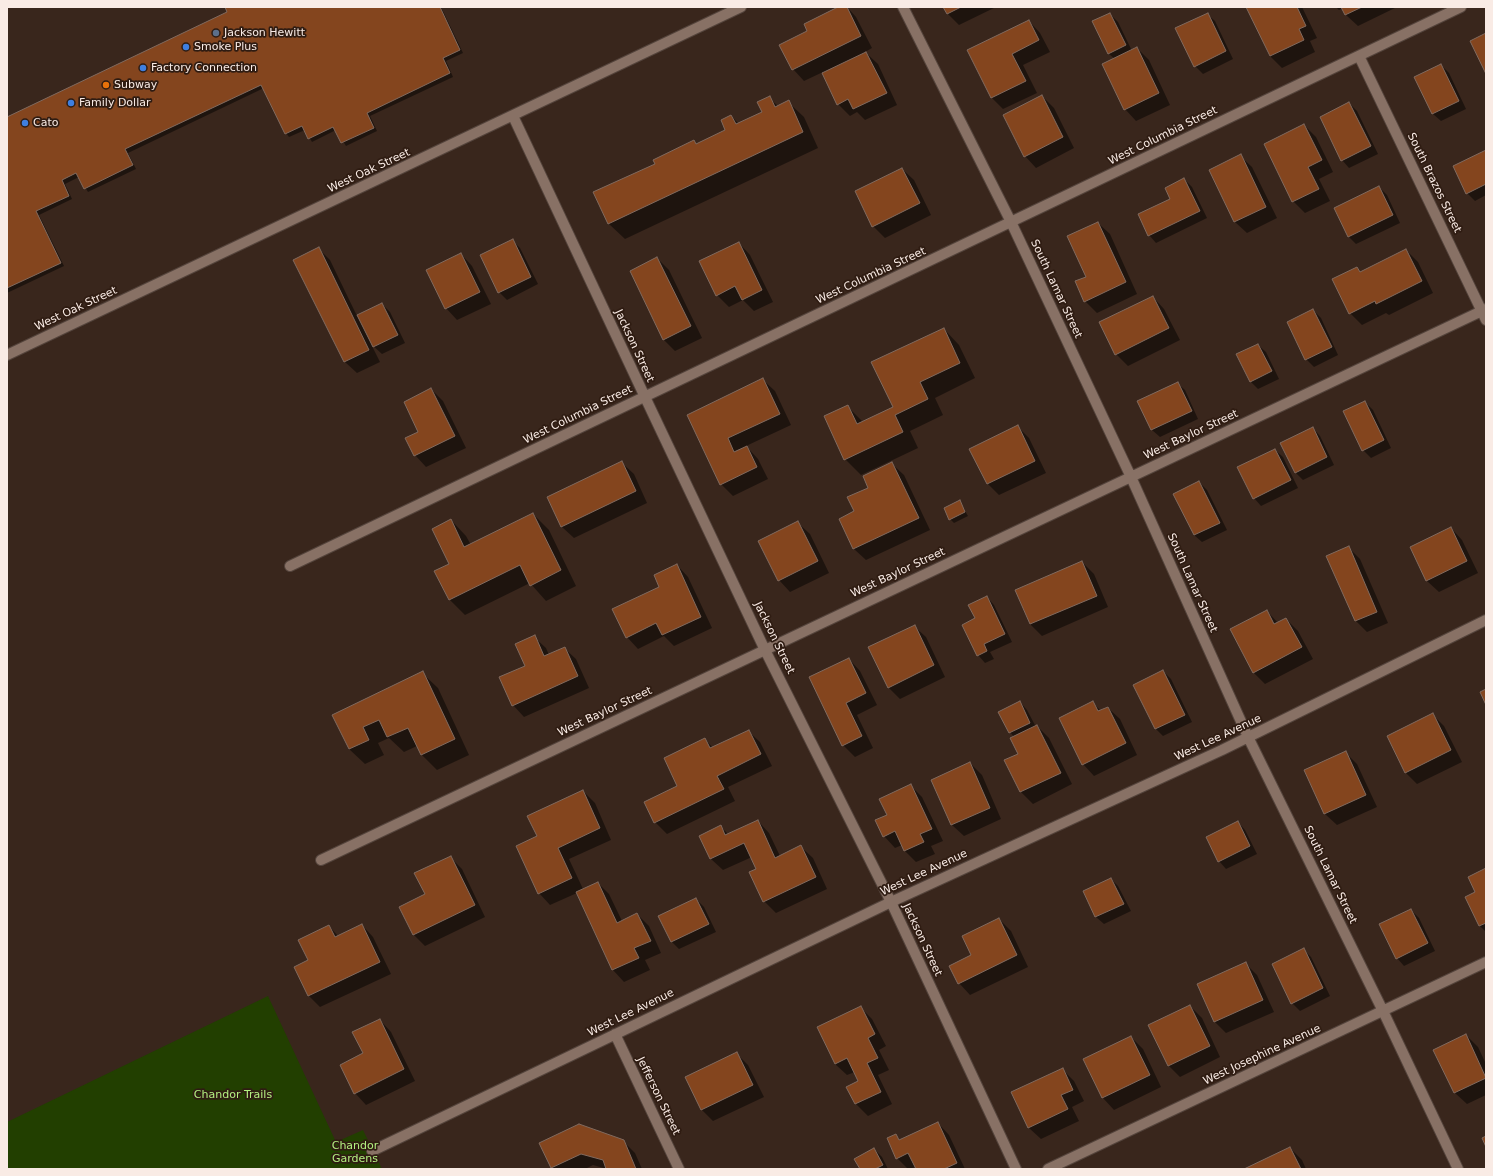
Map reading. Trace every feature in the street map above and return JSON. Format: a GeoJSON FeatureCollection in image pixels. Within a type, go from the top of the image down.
{"type":"FeatureCollection","features":[{"type":"Feature","properties":{"kind":"street","name":"West Oak Street"},"geometry":{"type":"LineString","coordinates":[[7,355],[741,7]]}},
{"type":"Feature","properties":{"kind":"street","name":"South Lamar Street"},"geometry":{"type":"LineString","coordinates":[[903,7],[1011,222],[1131,477],[1248,737],[1383,1011],[1458,1169]]}},
{"type":"Feature","properties":{"kind":"street","name":"West Columbia Street"},"geometry":{"type":"LineString","coordinates":[[290,566],[1461,7]]}},
{"type":"Feature","properties":{"kind":"street","name":"South Brazos Street"},"geometry":{"type":"LineString","coordinates":[[1359,56],[1485,313]]}},
{"type":"Feature","properties":{"kind":"street","name":"Jackson Street"},"geometry":{"type":"LineString","coordinates":[[513,116],[765,650],[891,902],[1016,1169]]}},
{"type":"Feature","properties":{"kind":"street","name":"West Baylor Street"},"geometry":{"type":"LineString","coordinates":[[321,860],[1131,477],[1485,313]]}},
{"type":"Feature","properties":{"kind":"street","name":"West Lee Avenue"},"geometry":{"type":"LineString","coordinates":[[372,1151],[891,902],[1248,737],[1486,620]]}},
{"type":"Feature","properties":{"kind":"street","name":"West Josephine Avenue"},"geometry":{"type":"LineString","coordinates":[[1048,1169],[1486,962]]}},
{"type":"Feature","properties":{"kind":"street","name":"Jefferson Street"},"geometry":{"type":"LineString","coordinates":[[615,1034],[679,1169]]}},
{"type":"Feature","properties":{"kind":"green space","name":"Chandor Trails"},"geometry":{"type":"Polygon","coordinates":[[[268,996],[336,1142],[363,1130],[382,1169],[7,1169],[7,1122],[268,996]]]}},
{"type":"Feature","properties":{"kind":"building"},"geometry":{"type":"Polygon","coordinates":[[[225,7],[440,7],[460,50],[443,58],[450,73],[367,113],[374,128],[341,143],[333,127],[308,139],[302,126],[285,134],[261,85],[125,149],[133,165],[84,189],[76,173],[62,180],[69,196],[36,211],[61,263],[7,288],[7,117],[227,12],[225,7]]]}},
{"type":"Feature","properties":{"kind":"building"},"geometry":{"type":"Polygon","coordinates":[[[838,7],[847,7],[861,36],[792,70],[779,45],[807,31],[804,24],[838,7]]]}},
{"type":"Feature","properties":{"kind":"building"},"geometry":{"type":"Polygon","coordinates":[[[943,7],[961,7],[947,14],[943,7]]]}},
{"type":"Feature","properties":{"kind":"building"},"geometry":{"type":"Polygon","coordinates":[[[1246,7],[1297,7],[1306,26],[1299,29],[1304,40],[1270,56],[1246,7]]]}},
{"type":"Feature","properties":{"kind":"building"},"geometry":{"type":"Polygon","coordinates":[[[1341,7],[1362,7],[1345,15],[1341,7]]]}},
{"type":"Feature","properties":{"kind":"building"},"geometry":{"type":"Polygon","coordinates":[[[1110,13],[1126,45],[1108,54],[1092,21],[1110,13]]]}},
{"type":"Feature","properties":{"kind":"building"},"geometry":{"type":"Polygon","coordinates":[[[1208,13],[1226,51],[1194,67],[1175,28],[1208,13]]]}},
{"type":"Feature","properties":{"kind":"building"},"geometry":{"type":"Polygon","coordinates":[[[1029,20],[1039,40],[1012,54],[1026,81],[991,98],[967,50],[1029,20]]]}},
{"type":"Feature","properties":{"kind":"building"},"geometry":{"type":"Polygon","coordinates":[[[1486,33],[1486,74],[1470,41],[1486,33]]]}},
{"type":"Feature","properties":{"kind":"building"},"geometry":{"type":"Polygon","coordinates":[[[1137,47],[1159,93],[1124,110],[1102,64],[1137,47]]]}},
{"type":"Feature","properties":{"kind":"building"},"geometry":{"type":"Polygon","coordinates":[[[866,52],[887,93],[853,109],[848,99],[837,105],[822,73],[866,52]]]}},
{"type":"Feature","properties":{"kind":"building"},"geometry":{"type":"Polygon","coordinates":[[[1441,64],[1459,101],[1432,114],[1414,77],[1441,64]]]}},
{"type":"Feature","properties":{"kind":"building"},"geometry":{"type":"Polygon","coordinates":[[[1042,95],[1063,137],[1024,157],[1003,115],[1042,95]]]}},
{"type":"Feature","properties":{"kind":"building"},"geometry":{"type":"Polygon","coordinates":[[[770,96],[775,107],[789,100],[803,132],[608,224],[593,192],[655,164],[653,160],[694,140],[696,144],[725,130],[721,120],[731,115],[736,124],[762,112],[757,102],[770,96]]]}},
{"type":"Feature","properties":{"kind":"building"},"geometry":{"type":"Polygon","coordinates":[[[1349,102],[1371,146],[1341,161],[1320,117],[1349,102]]]}},
{"type":"Feature","properties":{"kind":"building"},"geometry":{"type":"Polygon","coordinates":[[[1304,124],[1322,160],[1308,167],[1319,189],[1292,202],[1264,144],[1304,124]]]}},
{"type":"Feature","properties":{"kind":"building"},"geometry":{"type":"Polygon","coordinates":[[[1486,150],[1486,184],[1466,194],[1453,166],[1486,150]]]}},
{"type":"Feature","properties":{"kind":"building"},"geometry":{"type":"Polygon","coordinates":[[[1241,154],[1266,207],[1234,222],[1209,170],[1241,154]]]}},
{"type":"Feature","properties":{"kind":"building"},"geometry":{"type":"Polygon","coordinates":[[[902,168],[920,203],[872,227],[855,191],[902,168]]]}},
{"type":"Feature","properties":{"kind":"building"},"geometry":{"type":"Polygon","coordinates":[[[1184,178],[1200,211],[1148,236],[1138,214],[1170,199],[1165,188],[1184,178]]]}},
{"type":"Feature","properties":{"kind":"building"},"geometry":{"type":"Polygon","coordinates":[[[1379,186],[1393,215],[1348,237],[1334,208],[1379,186]]]}},
{"type":"Feature","properties":{"kind":"building"},"geometry":{"type":"Polygon","coordinates":[[[1098,222],[1126,282],[1084,302],[1075,281],[1086,277],[1067,236],[1098,222]]]}},
{"type":"Feature","properties":{"kind":"building"},"geometry":{"type":"Polygon","coordinates":[[[513,239],[531,277],[498,293],[480,255],[513,239]]]}},
{"type":"Feature","properties":{"kind":"building"},"geometry":{"type":"Polygon","coordinates":[[[739,242],[762,290],[742,300],[735,286],[716,296],[699,261],[739,242]]]}},
{"type":"Feature","properties":{"kind":"building"},"geometry":{"type":"Polygon","coordinates":[[[319,247],[369,350],[344,362],[293,260],[319,247]]]}},
{"type":"Feature","properties":{"kind":"building"},"geometry":{"type":"Polygon","coordinates":[[[1406,249],[1422,281],[1376,304],[1375,301],[1349,314],[1332,279],[1357,267],[1360,272],[1406,249]]]}},
{"type":"Feature","properties":{"kind":"building"},"geometry":{"type":"Polygon","coordinates":[[[461,253],[480,292],[445,309],[426,270],[461,253]]]}},
{"type":"Feature","properties":{"kind":"building"},"geometry":{"type":"Polygon","coordinates":[[[657,257],[691,326],[663,340],[630,271],[657,257]]]}},
{"type":"Feature","properties":{"kind":"building"},"geometry":{"type":"Polygon","coordinates":[[[1153,296],[1169,328],[1115,355],[1099,322],[1153,296]]]}},
{"type":"Feature","properties":{"kind":"building"},"geometry":{"type":"Polygon","coordinates":[[[382,303],[398,335],[373,347],[357,315],[382,303]]]}},
{"type":"Feature","properties":{"kind":"building"},"geometry":{"type":"Polygon","coordinates":[[[1313,309],[1332,347],[1305,360],[1287,322],[1313,309]]]}},
{"type":"Feature","properties":{"kind":"building"},"geometry":{"type":"Polygon","coordinates":[[[944,328],[960,363],[920,382],[928,399],[895,415],[903,432],[844,460],[824,416],[848,405],[857,424],[893,407],[871,362],[944,328]]]}},
{"type":"Feature","properties":{"kind":"building"},"geometry":{"type":"Polygon","coordinates":[[[1258,344],[1272,371],[1250,382],[1236,354],[1258,344]]]}},
{"type":"Feature","properties":{"kind":"building"},"geometry":{"type":"Polygon","coordinates":[[[763,378],[780,414],[728,438],[734,452],[747,446],[757,467],[720,485],[687,415],[763,378]]]}},
{"type":"Feature","properties":{"kind":"building"},"geometry":{"type":"Polygon","coordinates":[[[1178,382],[1192,411],[1151,430],[1137,401],[1178,382]]]}},
{"type":"Feature","properties":{"kind":"building"},"geometry":{"type":"Polygon","coordinates":[[[431,388],[455,436],[414,456],[405,438],[418,432],[404,402],[431,388]]]}},
{"type":"Feature","properties":{"kind":"building"},"geometry":{"type":"Polygon","coordinates":[[[1365,401],[1384,440],[1362,451],[1343,411],[1365,401]]]}},
{"type":"Feature","properties":{"kind":"building"},"geometry":{"type":"Polygon","coordinates":[[[1018,425],[1035,461],[987,484],[969,449],[1018,425]]]}},
{"type":"Feature","properties":{"kind":"building"},"geometry":{"type":"Polygon","coordinates":[[[1313,427],[1327,457],[1295,473],[1280,443],[1313,427]]]}},
{"type":"Feature","properties":{"kind":"building"},"geometry":{"type":"Polygon","coordinates":[[[1275,449],[1291,480],[1253,499],[1237,467],[1275,449]]]}},
{"type":"Feature","properties":{"kind":"building"},"geometry":{"type":"Polygon","coordinates":[[[622,461],[636,491],[561,527],[547,497],[622,461]]]}},
{"type":"Feature","properties":{"kind":"building"},"geometry":{"type":"Polygon","coordinates":[[[892,462],[919,518],[853,549],[839,519],[854,511],[847,497],[868,488],[863,476],[892,462]]]}},
{"type":"Feature","properties":{"kind":"building"},"geometry":{"type":"Polygon","coordinates":[[[1199,481],[1220,523],[1194,535],[1173,494],[1199,481]]]}},
{"type":"Feature","properties":{"kind":"building"},"geometry":{"type":"Polygon","coordinates":[[[960,500],[965,512],[949,520],[944,508],[960,500]]]}},
{"type":"Feature","properties":{"kind":"building"},"geometry":{"type":"Polygon","coordinates":[[[533,513],[561,570],[530,586],[520,565],[449,600],[434,571],[449,564],[432,529],[451,519],[464,547],[533,513]]]}},
{"type":"Feature","properties":{"kind":"building"},"geometry":{"type":"Polygon","coordinates":[[[798,521],[818,561],[778,581],[758,541],[798,521]]]}},
{"type":"Feature","properties":{"kind":"building"},"geometry":{"type":"Polygon","coordinates":[[[1451,527],[1467,561],[1426,581],[1410,547],[1451,527]]]}},
{"type":"Feature","properties":{"kind":"building"},"geometry":{"type":"Polygon","coordinates":[[[1349,546],[1377,612],[1355,621],[1326,556],[1349,546]]]}},
{"type":"Feature","properties":{"kind":"building"},"geometry":{"type":"Polygon","coordinates":[[[1082,561],[1097,596],[1030,624],[1015,590],[1082,561]]]}},
{"type":"Feature","properties":{"kind":"building"},"geometry":{"type":"Polygon","coordinates":[[[677,564],[701,617],[662,635],[656,623],[626,638],[612,609],[659,587],[654,575],[677,564]]]}},
{"type":"Feature","properties":{"kind":"building"},"geometry":{"type":"Polygon","coordinates":[[[987,596],[1005,634],[984,644],[987,651],[977,656],[962,625],[975,618],[968,605],[987,596]]]}},
{"type":"Feature","properties":{"kind":"building"},"geometry":{"type":"Polygon","coordinates":[[[1267,610],[1274,624],[1286,618],[1302,647],[1253,673],[1230,629],[1267,610]]]}},
{"type":"Feature","properties":{"kind":"building"},"geometry":{"type":"Polygon","coordinates":[[[915,625],[934,665],[888,688],[868,647],[915,625]]]}},
{"type":"Feature","properties":{"kind":"building"},"geometry":{"type":"Polygon","coordinates":[[[535,635],[544,656],[565,647],[578,676],[512,706],[499,677],[525,666],[515,644],[535,635]]]}},
{"type":"Feature","properties":{"kind":"building"},"geometry":{"type":"Polygon","coordinates":[[[849,658],[866,693],[846,703],[862,736],[842,746],[809,677],[849,658]]]}},
{"type":"Feature","properties":{"kind":"building"},"geometry":{"type":"Polygon","coordinates":[[[1163,670],[1185,715],[1155,729],[1133,685],[1163,670]]]}},
{"type":"Feature","properties":{"kind":"building"},"geometry":{"type":"Polygon","coordinates":[[[423,671],[455,739],[421,755],[408,728],[387,737],[379,720],[363,727],[369,740],[349,749],[332,715],[423,671]]]}},
{"type":"Feature","properties":{"kind":"building"},"geometry":{"type":"Polygon","coordinates":[[[1486,689],[1486,705],[1480,692],[1486,689]]]}},
{"type":"Feature","properties":{"kind":"building"},"geometry":{"type":"Polygon","coordinates":[[[1020,701],[1030,723],[1009,733],[998,712],[1020,701]]]}},
{"type":"Feature","properties":{"kind":"building"},"geometry":{"type":"Polygon","coordinates":[[[1093,701],[1098,711],[1108,707],[1126,743],[1082,765],[1059,718],[1093,701]]]}},
{"type":"Feature","properties":{"kind":"building"},"geometry":{"type":"Polygon","coordinates":[[[1433,713],[1451,750],[1405,773],[1387,736],[1433,713]]]}},
{"type":"Feature","properties":{"kind":"building"},"geometry":{"type":"Polygon","coordinates":[[[1037,725],[1061,773],[1020,792],[1004,760],[1018,754],[1010,738],[1037,725]]]}},
{"type":"Feature","properties":{"kind":"building"},"geometry":{"type":"Polygon","coordinates":[[[749,730],[761,754],[717,776],[724,789],[654,823],[644,802],[677,786],[664,758],[705,738],[710,748],[749,730]]]}},
{"type":"Feature","properties":{"kind":"building"},"geometry":{"type":"Polygon","coordinates":[[[1346,751],[1366,795],[1324,814],[1304,770],[1346,751]]]}},
{"type":"Feature","properties":{"kind":"building"},"geometry":{"type":"Polygon","coordinates":[[[970,762],[990,808],[951,825],[931,780],[970,762]]]}},
{"type":"Feature","properties":{"kind":"building"},"geometry":{"type":"Polygon","coordinates":[[[911,784],[932,829],[920,834],[924,842],[904,851],[895,831],[883,837],[875,820],[887,815],[879,799],[911,784]]]}},
{"type":"Feature","properties":{"kind":"building"},"geometry":{"type":"Polygon","coordinates":[[[583,790],[600,828],[558,848],[572,878],[538,894],[516,846],[537,836],[527,816],[583,790]]]}},
{"type":"Feature","properties":{"kind":"building"},"geometry":{"type":"Polygon","coordinates":[[[758,820],[775,858],[801,845],[816,877],[763,902],[749,872],[756,869],[744,843],[710,859],[699,836],[721,825],[725,835],[758,820]]]}},
{"type":"Feature","properties":{"kind":"building"},"geometry":{"type":"Polygon","coordinates":[[[1238,821],[1250,846],[1218,862],[1206,837],[1238,821]]]}},
{"type":"Feature","properties":{"kind":"building"},"geometry":{"type":"Polygon","coordinates":[[[451,856],[475,905],[413,935],[399,907],[425,894],[414,873],[451,856]]]}},
{"type":"Feature","properties":{"kind":"building"},"geometry":{"type":"Polygon","coordinates":[[[1486,868],[1486,923],[1479,926],[1465,897],[1475,892],[1468,877],[1486,868]]]}},
{"type":"Feature","properties":{"kind":"building"},"geometry":{"type":"Polygon","coordinates":[[[1111,878],[1124,904],[1095,917],[1083,891],[1111,878]]]}},
{"type":"Feature","properties":{"kind":"building"},"geometry":{"type":"Polygon","coordinates":[[[598,882],[617,923],[637,913],[651,941],[634,948],[639,958],[612,970],[576,892],[598,882]]]}},
{"type":"Feature","properties":{"kind":"building"},"geometry":{"type":"Polygon","coordinates":[[[696,898],[709,924],[671,942],[658,916],[696,898]]]}},
{"type":"Feature","properties":{"kind":"building"},"geometry":{"type":"Polygon","coordinates":[[[1411,909],[1428,943],[1396,959],[1379,924],[1411,909]]]}},
{"type":"Feature","properties":{"kind":"building"},"geometry":{"type":"Polygon","coordinates":[[[999,918],[1017,955],[958,984],[949,966],[971,955],[962,936],[999,918]]]}},
{"type":"Feature","properties":{"kind":"building"},"geometry":{"type":"Polygon","coordinates":[[[362,924],[380,962],[308,996],[294,967],[308,960],[298,940],[329,925],[335,937],[362,924]]]}},
{"type":"Feature","properties":{"kind":"building"},"geometry":{"type":"Polygon","coordinates":[[[1304,948],[1323,988],[1291,1004],[1272,964],[1304,948]]]}},
{"type":"Feature","properties":{"kind":"building"},"geometry":{"type":"Polygon","coordinates":[[[1246,962],[1263,1000],[1214,1022],[1197,984],[1246,962]]]}},
{"type":"Feature","properties":{"kind":"building"},"geometry":{"type":"Polygon","coordinates":[[[1190,1005],[1210,1046],[1168,1066],[1148,1025],[1190,1005]]]}},
{"type":"Feature","properties":{"kind":"building"},"geometry":{"type":"Polygon","coordinates":[[[861,1006],[875,1034],[868,1038],[878,1058],[867,1063],[881,1092],[855,1104],[846,1087],[858,1081],[847,1058],[835,1064],[817,1027],[861,1006]]]}},
{"type":"Feature","properties":{"kind":"building"},"geometry":{"type":"Polygon","coordinates":[[[380,1019],[404,1069],[354,1094],[340,1065],[363,1053],[352,1032],[380,1019]]]}},
{"type":"Feature","properties":{"kind":"building"},"geometry":{"type":"Polygon","coordinates":[[[1466,1034],[1486,1078],[1454,1093],[1433,1050],[1466,1034]]]}},
{"type":"Feature","properties":{"kind":"building"},"geometry":{"type":"Polygon","coordinates":[[[1131,1036],[1150,1075],[1102,1098],[1083,1059],[1131,1036]]]}},
{"type":"Feature","properties":{"kind":"building"},"geometry":{"type":"Polygon","coordinates":[[[737,1052],[753,1085],[701,1110],[685,1077],[737,1052]]]}},
{"type":"Feature","properties":{"kind":"building"},"geometry":{"type":"Polygon","coordinates":[[[1063,1068],[1073,1090],[1061,1095],[1068,1109],[1028,1128],[1011,1092],[1063,1068]]]}},
{"type":"Feature","properties":{"kind":"building"},"geometry":{"type":"Polygon","coordinates":[[[938,1122],[957,1163],[944,1169],[916,1169],[908,1153],[896,1159],[887,1138],[896,1134],[899,1140],[938,1122]]]}},
{"type":"Feature","properties":{"kind":"building"},"geometry":{"type":"Polygon","coordinates":[[[579,1124],[624,1140],[636,1169],[606,1169],[603,1160],[581,1154],[551,1168],[539,1143],[579,1124]]]}},
{"type":"Feature","properties":{"kind":"building"},"geometry":{"type":"Polygon","coordinates":[[[1486,1136],[1486,1147],[1482,1138],[1486,1136]]]}},
{"type":"Feature","properties":{"kind":"building"},"geometry":{"type":"Polygon","coordinates":[[[1290,1147],[1301,1169],[1244,1169],[1290,1147]]]}},
{"type":"Feature","properties":{"kind":"building"},"geometry":{"type":"Polygon","coordinates":[[[874,1148],[883,1165],[875,1169],[860,1169],[854,1159],[874,1148]]]}},
{"type":"Feature","properties":{"kind":"place","name":"Jackson Hewitt"},"geometry":{"type":"Point","coordinates":[216,33]}},
{"type":"Feature","properties":{"kind":"place","name":"Smoke Plus"},"geometry":{"type":"Point","coordinates":[186,47]}},
{"type":"Feature","properties":{"kind":"place","name":"Factory Connection"},"geometry":{"type":"Point","coordinates":[143,68]}},
{"type":"Feature","properties":{"kind":"place","name":"Subway"},"geometry":{"type":"Point","coordinates":[106,85]}},
{"type":"Feature","properties":{"kind":"place","name":"Family Dollar"},"geometry":{"type":"Point","coordinates":[71,103]}},
{"type":"Feature","properties":{"kind":"place","name":"Cato"},"geometry":{"type":"Point","coordinates":[25,123]}},
{"type":"Feature","properties":{"kind":"park label","name":"Chandor Gardens"},"geometry":{"type":"Point","coordinates":[355,1152]}}]}
